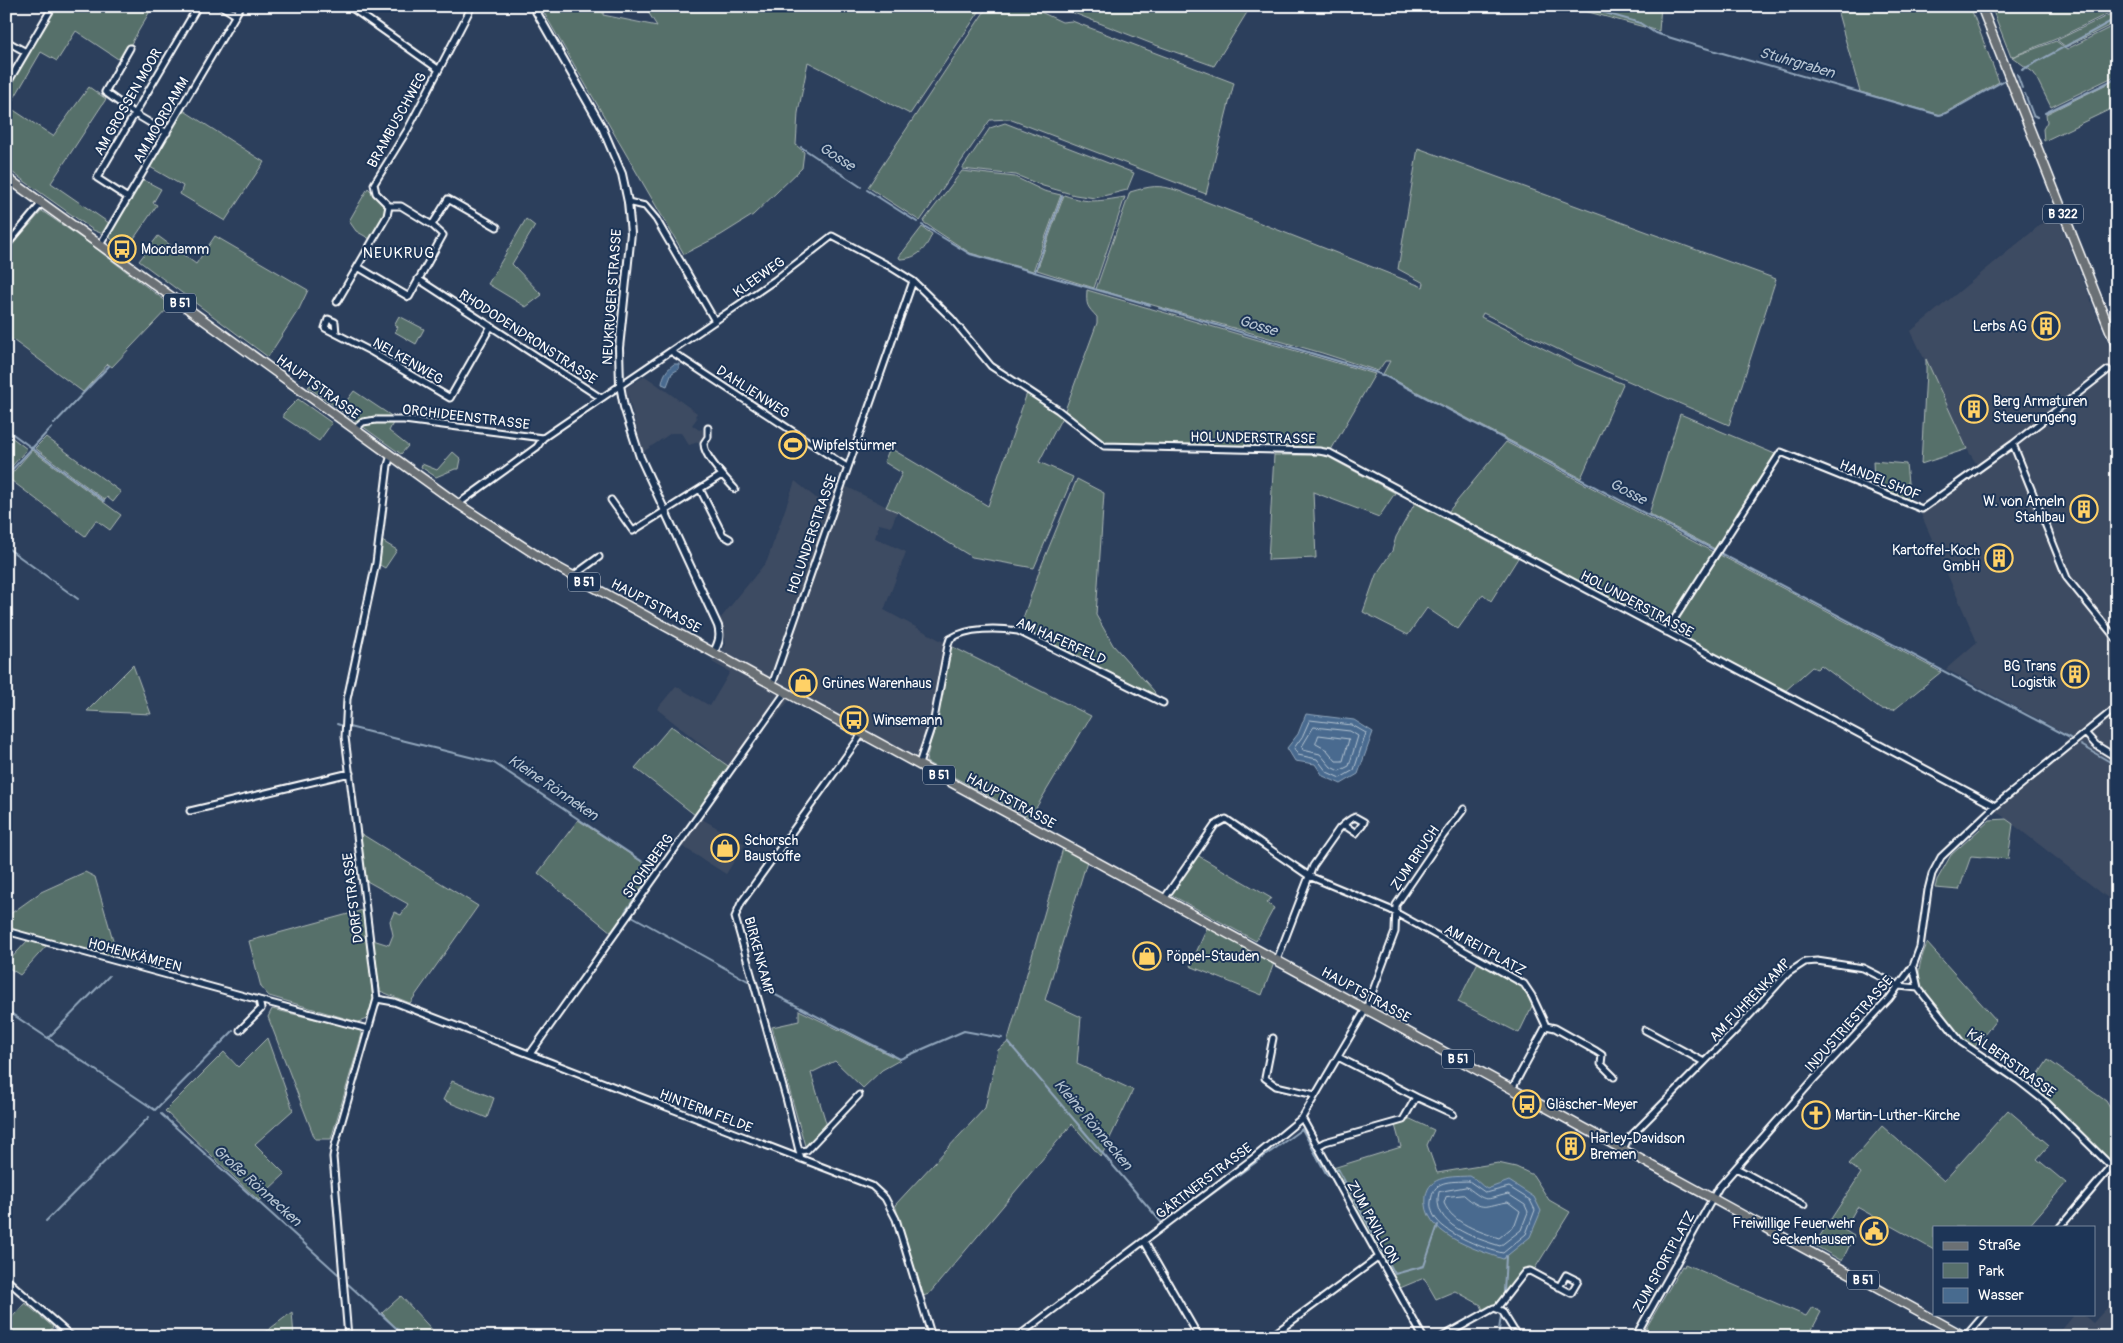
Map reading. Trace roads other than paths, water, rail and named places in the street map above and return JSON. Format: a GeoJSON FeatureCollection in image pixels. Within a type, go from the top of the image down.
{"type":"FeatureCollection","features":[{"type":"Feature","properties":{"kind":"main road","name":"B 322"},"geometry":{"type":"LineString","coordinates":[[1982,6],[2117,348]]}},
{"type":"Feature","properties":{"kind":"main road","name":"HAUPTSTRASSE"},"geometry":{"type":"LineString","coordinates":[[6,177],[458,504],[518,545],[785,693],[919,764],[1966,1336]]}},
{"type":"Feature","properties":{"kind":"street"},"geometry":{"type":"LineString","coordinates":[[6,86],[53,6]]}},
{"type":"Feature","properties":{"kind":"street","name":"AM GROSSEN MOOR"},"geometry":{"type":"LineString","coordinates":[[128,198],[98,178],[198,6]]}},
{"type":"Feature","properties":{"kind":"street"},"geometry":{"type":"LineString","coordinates":[[221,6],[236,15]]}},
{"type":"Feature","properties":{"kind":"street","name":"AM MOORDAMM"},"geometry":{"type":"LineString","coordinates":[[100,245],[241,6]]}},
{"type":"Feature","properties":{"kind":"street"},"geometry":{"type":"LineString","coordinates":[[349,6],[438,69],[472,6]]}},
{"type":"Feature","properties":{"kind":"street","name":"NEUKRUGER STRASSE"},"geometry":{"type":"LineString","coordinates":[[533,6],[602,127],[622,174],[628,202],[631,234],[618,348],[620,385],[630,430],[664,510],[718,626],[720,634],[719,643],[714,652]]}},
{"type":"Feature","properties":{"kind":"street"},"geometry":{"type":"LineString","coordinates":[[6,41],[26,52]]}},
{"type":"Feature","properties":{"kind":"street"},"geometry":{"type":"LineString","coordinates":[[130,48],[105,92],[135,114],[166,133]]}},
{"type":"Feature","properties":{"kind":"street","name":"BRAMBUSCHWEG"},"geometry":{"type":"LineString","coordinates":[[389,206],[376,193],[374,184],[394,154],[438,69]]}},
{"type":"Feature","properties":{"kind":"street"},"geometry":{"type":"LineString","coordinates":[[432,225],[448,198],[497,227]]}},
{"type":"Feature","properties":{"kind":"street"},"geometry":{"type":"LineString","coordinates":[[628,202],[645,206],[656,219],[715,321]]}},
{"type":"Feature","properties":{"kind":"street"},"geometry":{"type":"LineString","coordinates":[[6,246],[42,203]]}},
{"type":"Feature","properties":{"kind":"street"},"geometry":{"type":"LineString","coordinates":[[337,302],[387,216],[389,206],[401,206],[432,225],[443,235],[409,297],[358,267]]}},
{"type":"Feature","properties":{"kind":"street","name":"KLEEWEG"},"geometry":{"type":"LineString","coordinates":[[620,385],[672,352],[775,280],[832,236],[913,281]]}},
{"type":"Feature","properties":{"kind":"street","name":"RHODODENDRONSTRASSE"},"geometry":{"type":"LineString","coordinates":[[418,279],[601,398]]}},
{"type":"Feature","properties":{"kind":"street","name":"HOLUNDERSTRASSE"},"geometry":{"type":"LineString","coordinates":[[772,685],[913,281],[952,319],[991,366],[1058,410],[1104,446],[1319,451],[1330,453],[1995,806]]}},
{"type":"Feature","properties":{"kind":"street","name":"NELKENWEG"},"geometry":{"type":"LineString","coordinates":[[336,333],[450,398],[491,326]]}},
{"type":"Feature","properties":{"kind":"street","name":"DAHLIENWEG"},"geometry":{"type":"LineString","coordinates":[[672,352],[847,467]]}},
{"type":"Feature","properties":{"kind":"street","name":"HANDELSHOF"},"geometry":{"type":"LineString","coordinates":[[1666,632],[1781,452],[1922,509],[2013,444],[2108,370]]}},
{"type":"Feature","properties":{"kind":"street","name":"ORCHIDEENSTRASSE"},"geometry":{"type":"LineString","coordinates":[[355,429],[363,422],[404,420],[544,438],[620,385]]}},
{"type":"Feature","properties":{"kind":"street"},"geometry":{"type":"LineString","coordinates":[[708,428],[708,437],[703,446],[722,475],[735,489]]}},
{"type":"Feature","properties":{"kind":"street"},"geometry":{"type":"LineString","coordinates":[[458,504],[537,447],[544,438]]}},
{"type":"Feature","properties":{"kind":"street"},"geometry":{"type":"LineString","coordinates":[[2013,444],[2067,578],[2117,640]]}},
{"type":"Feature","properties":{"kind":"street","name":"DORFSTRASSE"},"geometry":{"type":"LineString","coordinates":[[348,1337],[334,1157],[335,1145],[377,999],[345,738],[347,699],[376,563],[388,465],[391,455]]}},
{"type":"Feature","properties":{"kind":"street"},"geometry":{"type":"LineString","coordinates":[[611,500],[633,532],[664,510],[722,475]]}},
{"type":"Feature","properties":{"kind":"street"},"geometry":{"type":"LineString","coordinates":[[700,489],[723,535],[730,539]]}},
{"type":"Feature","properties":{"kind":"street"},"geometry":{"type":"LineString","coordinates":[[573,576],[599,557]]}},
{"type":"Feature","properties":{"kind":"street","name":"AM HAFERFELD"},"geometry":{"type":"LineString","coordinates":[[919,764],[934,719],[950,639],[964,633],[998,628],[1018,631],[1163,703]]}},
{"type":"Feature","properties":{"kind":"street","name":"SPOHNBERG"},"geometry":{"type":"LineString","coordinates":[[530,1054],[785,693]]}},
{"type":"Feature","properties":{"kind":"street","name":"INDUSTRIESTRASSE"},"geometry":{"type":"LineString","coordinates":[[1712,1198],[1736,1168],[1899,986],[1913,966],[1920,947],[1932,874],[1941,857],[1995,806],[2117,707]]}},
{"type":"Feature","properties":{"kind":"street","name":"BIRKENKAMP"},"geometry":{"type":"LineString","coordinates":[[800,1159],[800,1151],[735,917],[741,903],[862,734]]}},
{"type":"Feature","properties":{"kind":"street"},"geometry":{"type":"LineString","coordinates":[[2086,734],[2096,745],[2117,758]]}},
{"type":"Feature","properties":{"kind":"street"},"geometry":{"type":"LineString","coordinates":[[190,812],[350,773]]}},
{"type":"Feature","properties":{"kind":"street","name":"ZUM BRUCH"},"geometry":{"type":"LineString","coordinates":[[1366,1009],[1394,932],[1396,905],[1443,836],[1464,809]]}},
{"type":"Feature","properties":{"kind":"street","name":"AM REITPLATZ"},"geometry":{"type":"LineString","coordinates":[[1164,899],[1215,825],[1226,819],[1309,876],[1395,912],[1524,984],[1532,996],[1546,1026]]}},
{"type":"Feature","properties":{"kind":"street"},"geometry":{"type":"LineString","coordinates":[[1278,960],[1313,866],[1344,824]]}},
{"type":"Feature","properties":{"kind":"street","name":"HOHENKÄMPEN"},"geometry":{"type":"LineString","coordinates":[[6,931],[368,1029]]}},
{"type":"Feature","properties":{"kind":"street","name":"AM FUHRENKAMP"},"geometry":{"type":"LineString","coordinates":[[1623,1149],[1628,1139],[1738,1028],[1788,973],[1805,962],[1817,961],[1863,968],[1899,986]]}},
{"type":"Feature","properties":{"kind":"street","name":"KÄLBERSTRASSE"},"geometry":{"type":"LineString","coordinates":[[1913,966],[1918,988],[1961,1042],[2048,1103],[2117,1172]]}},
{"type":"Feature","properties":{"kind":"street"},"geometry":{"type":"LineString","coordinates":[[1899,986],[1918,988]]}},
{"type":"Feature","properties":{"kind":"street","name":"HINTERM FELDE"},"geometry":{"type":"LineString","coordinates":[[377,999],[394,1002],[872,1186],[885,1198],[894,1213],[932,1337]]}},
{"type":"Feature","properties":{"kind":"street"},"geometry":{"type":"LineString","coordinates":[[240,1030],[261,1009],[259,1000]]}},
{"type":"Feature","properties":{"kind":"street","name":"GÄRTNERSTRASSE"},"geometry":{"type":"LineString","coordinates":[[1017,1337],[1290,1130],[1302,1118],[1366,1009]]}},
{"type":"Feature","properties":{"kind":"street"},"geometry":{"type":"LineString","coordinates":[[1512,1089],[1546,1026],[1555,1028],[1596,1051],[1602,1056],[1601,1064],[1614,1077]]}},
{"type":"Feature","properties":{"kind":"street"},"geometry":{"type":"LineString","coordinates":[[1645,1030],[1704,1062]]}},
{"type":"Feature","properties":{"kind":"street"},"geometry":{"type":"LineString","coordinates":[[1273,1038],[1265,1078],[1276,1086],[1315,1094]]}},
{"type":"Feature","properties":{"kind":"street"},"geometry":{"type":"LineString","coordinates":[[1338,1057],[1453,1114]]}},
{"type":"Feature","properties":{"kind":"street"},"geometry":{"type":"LineString","coordinates":[[800,1151],[807,1150],[859,1095]]}},
{"type":"Feature","properties":{"kind":"street"},"geometry":{"type":"LineString","coordinates":[[1318,1146],[1325,1142],[1403,1120],[1416,1097]]}},
{"type":"Feature","properties":{"kind":"street","name":"ZUM PAVILLON"},"geometry":{"type":"LineString","coordinates":[[1302,1118],[1423,1337]]}},
{"type":"Feature","properties":{"kind":"street"},"geometry":{"type":"LineString","coordinates":[[2061,1226],[2112,1167]]}},
{"type":"Feature","properties":{"kind":"street"},"geometry":{"type":"LineString","coordinates":[[1736,1168],[1804,1205]]}},
{"type":"Feature","properties":{"kind":"street","name":"ZUM SPORTPLATZ"},"geometry":{"type":"LineString","coordinates":[[1635,1337],[1712,1198]]}},
{"type":"Feature","properties":{"kind":"street"},"geometry":{"type":"LineString","coordinates":[[1144,1241],[1199,1337]]}},
{"type":"Feature","properties":{"kind":"street"},"geometry":{"type":"LineString","coordinates":[[1270,1337],[1379,1257]]}},
{"type":"Feature","properties":{"kind":"street"},"geometry":{"type":"LineString","coordinates":[[1442,1337],[1497,1308],[1525,1272],[1530,1271],[1559,1287]]}},
{"type":"Feature","properties":{"kind":"street"},"geometry":{"type":"LineString","coordinates":[[6,1279],[72,1337]]}},
{"type":"Feature","properties":{"kind":"street"},"geometry":{"type":"LineString","coordinates":[[1497,1308],[1502,1311],[1518,1337]]}},
{"type":"Feature","properties":{"kind":"street"},"geometry":{"type":"LineString","coordinates":[[1966,1336],[1982,1316]]}},
{"type":"Feature","properties":{"kind":"water"},"geometry":{"type":"Polygon","coordinates":[[[674,364],[679,364],[679,369],[672,373],[667,386],[662,384],[666,372],[674,364]]]}},
{"type":"Feature","properties":{"kind":"water"},"geometry":{"type":"Polygon","coordinates":[[[1306,714],[1354,720],[1373,732],[1358,774],[1341,784],[1323,776],[1315,764],[1295,761],[1287,748],[1298,734],[1306,714]]]}},
{"type":"Feature","properties":{"kind":"water"},"geometry":{"type":"Polygon","coordinates":[[[1470,1176],[1487,1189],[1509,1181],[1534,1197],[1541,1211],[1530,1237],[1503,1259],[1465,1245],[1452,1238],[1432,1220],[1427,1209],[1426,1196],[1432,1184],[1442,1178],[1470,1176]]]}},
{"type":"Feature","properties":{"kind":"waterway","name":"Stuhrgraben"},"geometry":{"type":"LineString","coordinates":[[1581,6],[1640,23],[1655,33],[1691,44],[1939,115],[1947,113],[2005,80]]}},
{"type":"Feature","properties":{"kind":"waterway","name":"Stuhrgraben"},"geometry":{"type":"LineString","coordinates":[[2022,70],[2117,18]]}},
{"type":"Feature","properties":{"kind":"waterway"},"geometry":{"type":"LineString","coordinates":[[2017,74],[2022,88]]}},
{"type":"Feature","properties":{"kind":"waterway"},"geometry":{"type":"LineString","coordinates":[[2045,113],[2117,78]]}},
{"type":"Feature","properties":{"kind":"waterway"},"geometry":{"type":"LineString","coordinates":[[2025,94],[2033,115],[2037,117]]}},
{"type":"Feature","properties":{"kind":"waterway","name":"Gosse"},"geometry":{"type":"LineString","coordinates":[[801,147],[861,187]]}},
{"type":"Feature","properties":{"kind":"waterway","name":"Gosse"},"geometry":{"type":"LineString","coordinates":[[867,190],[917,222]]}},
{"type":"Feature","properties":{"kind":"waterway"},"geometry":{"type":"LineString","coordinates":[[1035,272],[1062,196]]}},
{"type":"Feature","properties":{"kind":"waterway","name":"Gosse"},"geometry":{"type":"LineString","coordinates":[[922,225],[970,254],[1150,305]]}},
{"type":"Feature","properties":{"kind":"waterway","name":"Gosse"},"geometry":{"type":"LineString","coordinates":[[1159,308],[1387,377],[2070,738]]}},
{"type":"Feature","properties":{"kind":"waterway"},"geometry":{"type":"LineString","coordinates":[[54,424],[109,366]]}},
{"type":"Feature","properties":{"kind":"waterway"},"geometry":{"type":"LineString","coordinates":[[6,476],[51,428]]}},
{"type":"Feature","properties":{"kind":"waterway"},"geometry":{"type":"LineString","coordinates":[[6,429],[104,501]]}},
{"type":"Feature","properties":{"kind":"waterway"},"geometry":{"type":"LineString","coordinates":[[6,547],[78,599]]}},
{"type":"Feature","properties":{"kind":"waterway","name":"Kleine Rönneken"},"geometry":{"type":"LineString","coordinates":[[349,727],[494,763],[655,870],[625,912]]}},
{"type":"Feature","properties":{"kind":"waterway","name":"Gosse"},"geometry":{"type":"LineString","coordinates":[[2081,745],[2117,766]]}},
{"type":"Feature","properties":{"kind":"waterway","name":"Kleine Rönneken"},"geometry":{"type":"LineString","coordinates":[[632,916],[748,981]]}},
{"type":"Feature","properties":{"kind":"waterway"},"geometry":{"type":"LineString","coordinates":[[48,1038],[109,976]]}},
{"type":"Feature","properties":{"kind":"waterway","name":"Kleine Rönneken"},"geometry":{"type":"LineString","coordinates":[[758,986],[900,1059],[964,1031],[1002,1038]]}},
{"type":"Feature","properties":{"kind":"waterway","name":"Große Rönnecken"},"geometry":{"type":"LineString","coordinates":[[6,1010],[155,1110],[233,1031]]}},
{"type":"Feature","properties":{"kind":"waterway","name":"Kleine Rönnecken"},"geometry":{"type":"LineString","coordinates":[[1008,1042],[1161,1222]]}},
{"type":"Feature","properties":{"kind":"waterway","name":"Große Rönnecken"},"geometry":{"type":"LineString","coordinates":[[161,1114],[338,1274]]}},
{"type":"Feature","properties":{"kind":"waterway"},"geometry":{"type":"LineString","coordinates":[[46,1221],[149,1117]]}},
{"type":"Feature","properties":{"kind":"waterway","name":"Kleine Rönnecken"},"geometry":{"type":"LineString","coordinates":[[1165,1228],[1302,1129],[1327,1175]]}},
{"type":"Feature","properties":{"kind":"waterway","name":"Kleine Rönnecken"},"geometry":{"type":"LineString","coordinates":[[1336,1171],[1338,1169],[1395,1274],[1424,1266],[1438,1225]]}},
{"type":"Feature","properties":{"kind":"waterway","name":"Kleine Rönnecken"},"geometry":{"type":"LineString","coordinates":[[1504,1292],[1506,1256]]}},
{"type":"Feature","properties":{"kind":"waterway","name":"Große Rönnecken"},"geometry":{"type":"LineString","coordinates":[[348,1284],[406,1337]]}},
{"type":"Feature","properties":{"kind":"waterway","name":"Kleine Rönnecken"},"geometry":{"type":"LineString","coordinates":[[1498,1337],[1501,1316]]}},
{"type":"Feature","properties":{"kind":"place","name":"Moordamm"},"geometry":{"type":"Point","coordinates":[122,249]}},
{"type":"Feature","properties":{"kind":"place","name":"Lerbs AG"},"geometry":{"type":"Point","coordinates":[2046,326]}},
{"type":"Feature","properties":{"kind":"place","name":"Berg Armaturen Steuerungeng"},"geometry":{"type":"Point","coordinates":[1974,409]}},
{"type":"Feature","properties":{"kind":"place","name":"Wipfelstürmer"},"geometry":{"type":"Point","coordinates":[793,445]}},
{"type":"Feature","properties":{"kind":"place","name":"W. von Ameln Stahlbau"},"geometry":{"type":"Point","coordinates":[2084,509]}},
{"type":"Feature","properties":{"kind":"place","name":"Kartoffel-Koch GmbH"},"geometry":{"type":"Point","coordinates":[1999,558]}},
{"type":"Feature","properties":{"kind":"place","name":"BG Trans Logistik"},"geometry":{"type":"Point","coordinates":[2075,674]}},
{"type":"Feature","properties":{"kind":"place","name":"Grünes Warenhaus"},"geometry":{"type":"Point","coordinates":[803,683]}},
{"type":"Feature","properties":{"kind":"place","name":"Winsemann"},"geometry":{"type":"Point","coordinates":[854,720]}},
{"type":"Feature","properties":{"kind":"place","name":"Schorsch Baustoffe"},"geometry":{"type":"Point","coordinates":[725,848]}},
{"type":"Feature","properties":{"kind":"place","name":"Pöppel-Stauden"},"geometry":{"type":"Point","coordinates":[1147,956]}},
{"type":"Feature","properties":{"kind":"place","name":"Gläscher-Meyer"},"geometry":{"type":"Point","coordinates":[1527,1104]}},
{"type":"Feature","properties":{"kind":"place","name":"Martin-Luther-Kirche"},"geometry":{"type":"Point","coordinates":[1816,1115]}},
{"type":"Feature","properties":{"kind":"place","name":"Harley-Davidson Bremen"},"geometry":{"type":"Point","coordinates":[1571,1146]}},
{"type":"Feature","properties":{"kind":"place","name":"Freiwillige Feuerwehr Seckenhausen"},"geometry":{"type":"Point","coordinates":[1874,1231]}},
{"type":"Feature","properties":{"kind":"district","name":"NEUKRUG"},"geometry":{"type":"Point","coordinates":[399,253]}}]}
